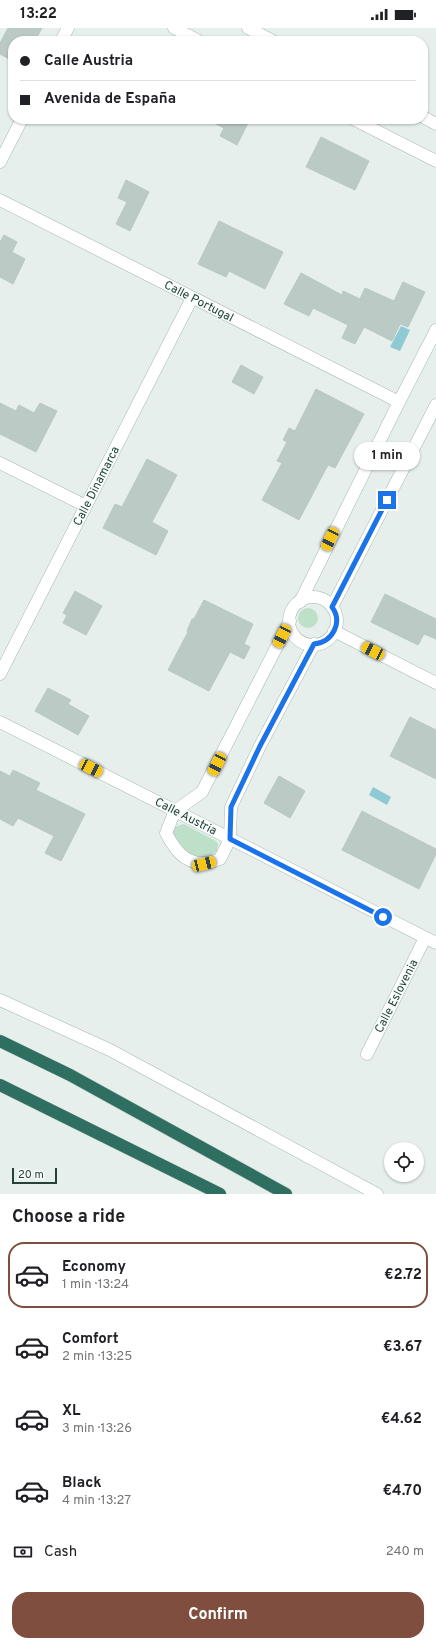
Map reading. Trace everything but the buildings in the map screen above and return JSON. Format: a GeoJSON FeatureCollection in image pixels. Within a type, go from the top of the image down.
{"type":"FeatureCollection","features":[{"type":"Feature","properties":{"kind":"highway"},"geometry":{"type":"LineString","coordinates":[[0,1041],[70,1075],[286,1194]]}},
{"type":"Feature","properties":{"kind":"highway"},"geometry":{"type":"LineString","coordinates":[[0,1085],[220,1194]]}},
{"type":"Feature","properties":{"kind":"street"},"geometry":{"type":"LineString","coordinates":[[174,28],[189,36]]}},
{"type":"Feature","properties":{"kind":"street"},"geometry":{"type":"LineString","coordinates":[[248,28],[263,36]]}},
{"type":"Feature","properties":{"kind":"street"},"geometry":{"type":"LineString","coordinates":[[0,162],[19,124]]}},
{"type":"Feature","properties":{"kind":"street"},"geometry":{"type":"LineString","coordinates":[[363,124],[436,161]]}},
{"type":"Feature","properties":{"kind":"street","name":"Calle Portugal"},"geometry":{"type":"LineString","coordinates":[[0,200],[399,402]]}},
{"type":"Feature","properties":{"kind":"street","name":"Calle Dinamarca"},"geometry":{"type":"LineString","coordinates":[[0,674],[192,298]]}},
{"type":"Feature","properties":{"kind":"street"},"geometry":{"type":"LineString","coordinates":[[300,602],[436,330]]}},
{"type":"Feature","properties":{"kind":"street"},"geometry":{"type":"LineString","coordinates":[[332,607],[436,404]]}},
{"type":"Feature","properties":{"kind":"street"},"geometry":{"type":"LineString","coordinates":[[0,463],[86,506]]}},
{"type":"Feature","properties":{"kind":"street"},"geometry":{"type":"LineString","coordinates":[[318,597],[329,602],[332,607],[336,613],[336,625],[331,637],[321,643],[314,644],[308,644],[297,639],[290,629],[289,616],[295,605],[305,598],[318,597]]}},
{"type":"Feature","properties":{"kind":"street"},"geometry":{"type":"LineString","coordinates":[[290,622],[202,792],[175,811],[166,833],[174,850],[189,860],[204,864],[220,859],[230,839],[231,807],[260,746],[314,644]]}},
{"type":"Feature","properties":{"kind":"street"},"geometry":{"type":"LineString","coordinates":[[334,631],[436,683]]}},
{"type":"Feature","properties":{"kind":"street","name":"Calle Austria"},"geometry":{"type":"LineString","coordinates":[[0,722],[431,941]]}},
{"type":"Feature","properties":{"kind":"street","name":"Calle Eslovenia"},"geometry":{"type":"LineString","coordinates":[[367,1054],[431,941]]}},
{"type":"Feature","properties":{"kind":"street"},"geometry":{"type":"LineString","coordinates":[[0,1000],[110,1050],[377,1194]]}},
{"type":"Feature","properties":{"kind":"green space"},"geometry":{"type":"Polygon","coordinates":[[[304,608],[312,608],[318,614],[318,622],[312,628],[304,628],[298,622],[298,614],[304,608]]]}},
{"type":"Feature","properties":{"kind":"green space"},"geometry":{"type":"Polygon","coordinates":[[[184,824],[216,841],[218,844],[217,852],[211,855],[199,856],[183,850],[174,839],[173,827],[184,824]]]}},
{"type":"Feature","properties":{"kind":"water"},"geometry":{"type":"Polygon","coordinates":[[[401,326],[410,330],[400,351],[390,347],[401,326]]]}},
{"type":"Feature","properties":{"kind":"water"},"geometry":{"type":"Polygon","coordinates":[[[373,787],[391,797],[387,805],[369,795],[373,787]]]}},
{"type":"Feature","properties":{"kind":"route"},"geometry":{"type":"LineString","coordinates":[[383,917],[230,839],[231,807],[260,746],[314,644],[321,643],[331,637],[336,625],[336,613],[332,607],[387,500]]}}]}
